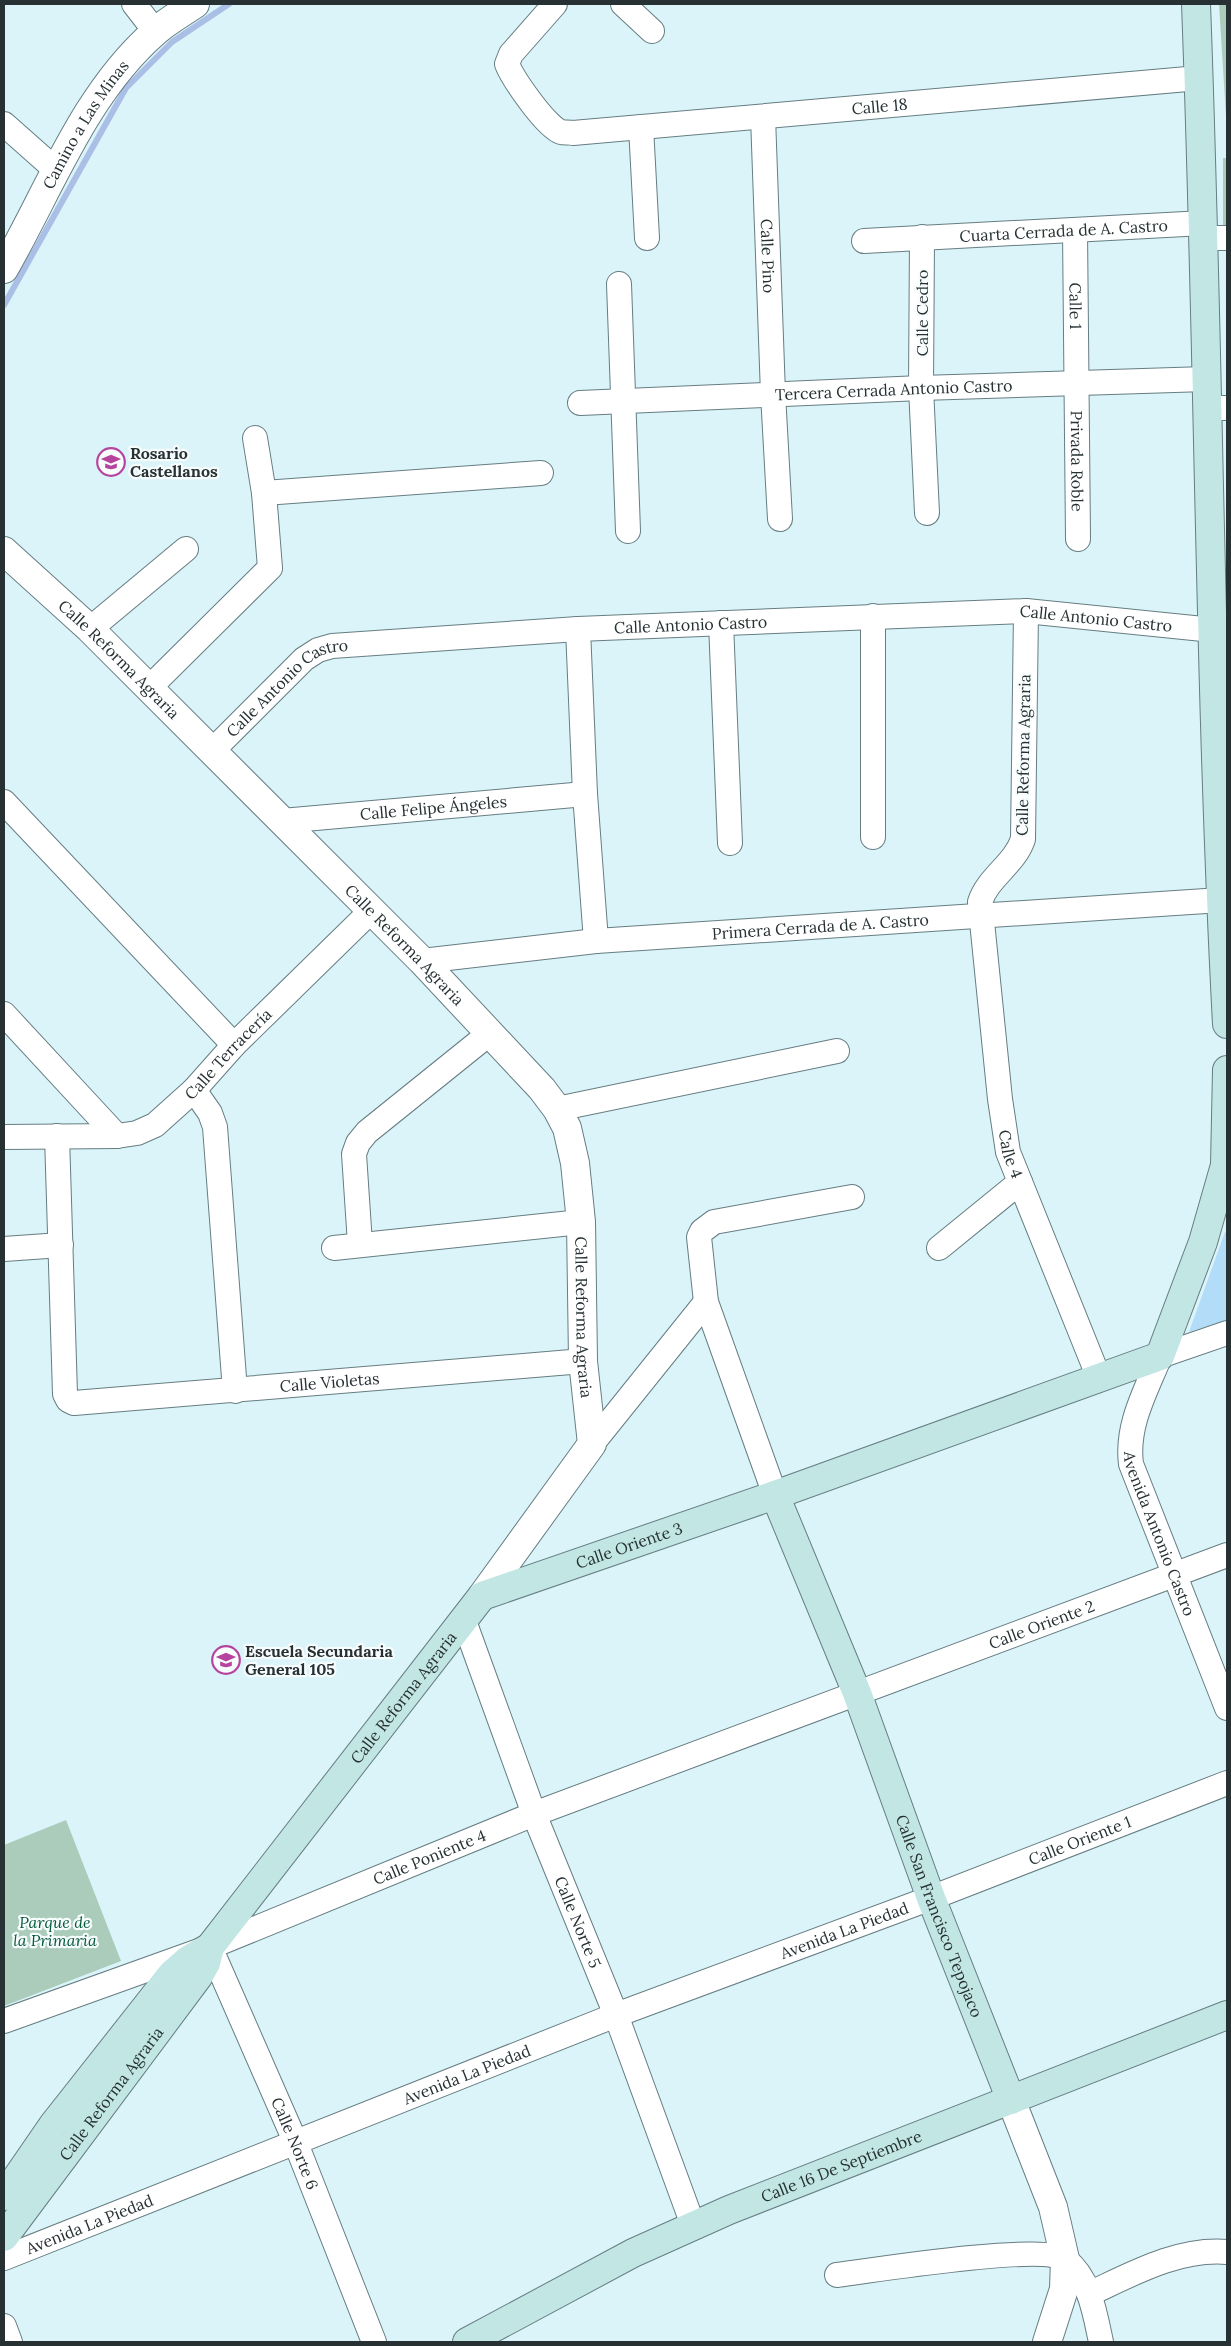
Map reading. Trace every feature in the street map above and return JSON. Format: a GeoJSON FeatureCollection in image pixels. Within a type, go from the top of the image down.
{"type":"FeatureCollection","features":[{"type":"Feature","properties":{"kind":"main road"},"geometry":{"type":"LineString","coordinates":[[1196,4],[1199,78],[1212,233],[1206,379],[1217,408],[1219,542],[1213,630],[1222,847],[1221,900],[1227,1024]]}},
{"type":"Feature","properties":{"kind":"main road"},"geometry":{"type":"LineString","coordinates":[[1160,1356],[1203,1242],[1226,1164],[1227,1070]]}},
{"type":"Feature","properties":{"kind":"main road","name":"Calle Oriente 3"},"geometry":{"type":"LineString","coordinates":[[482,1596],[776,1495],[1160,1356]]}},
{"type":"Feature","properties":{"kind":"main road","name":"Calle San Francisco Tepojaco"},"geometry":{"type":"LineString","coordinates":[[776,1495],[857,1693],[931,1898],[1011,2100]]}},
{"type":"Feature","properties":{"kind":"main road","name":"Calle Reforma Agraria"},"geometry":{"type":"LineString","coordinates":[[4,2196],[53,2125],[172,1974],[188,1960],[210,1947],[482,1596]]}},
{"type":"Feature","properties":{"kind":"main road","name":"Calle Reforma Agraria"},"geometry":{"type":"LineString","coordinates":[[4,2237],[198,1977],[206,1963],[210,1947]]}},
{"type":"Feature","properties":{"kind":"main road","name":"Calle 16 De Septiembre"},"geometry":{"type":"LineString","coordinates":[[467,2342],[588,2276],[693,2225],[1227,2015]]}},
{"type":"Feature","properties":{"kind":"street"},"geometry":{"type":"LineString","coordinates":[[134,4],[155,31]]}},
{"type":"Feature","properties":{"kind":"street","name":"Camino a Las Minas"},"geometry":{"type":"LineString","coordinates":[[4,266],[96,99],[124,62],[155,31],[196,4]]}},
{"type":"Feature","properties":{"kind":"street","name":"Calle 18"},"geometry":{"type":"LineString","coordinates":[[555,4],[511,54],[507,64],[529,98],[552,126],[561,132],[1199,78]]}},
{"type":"Feature","properties":{"kind":"street"},"geometry":{"type":"LineString","coordinates":[[623,4],[652,31]]}},
{"type":"Feature","properties":{"kind":"street","name":"Calle Pino"},"geometry":{"type":"LineString","coordinates":[[763,116],[773,394],[780,519]]}},
{"type":"Feature","properties":{"kind":"street"},"geometry":{"type":"LineString","coordinates":[[4,124],[57,172]]}},
{"type":"Feature","properties":{"kind":"street"},"geometry":{"type":"LineString","coordinates":[[641,126],[647,238]]}},
{"type":"Feature","properties":{"kind":"street","name":"Cuarta Cerrada de A. Castro"},"geometry":{"type":"LineString","coordinates":[[864,241],[1075,230],[1212,233]]}},
{"type":"Feature","properties":{"kind":"street","name":"Calle 1"},"geometry":{"type":"LineString","coordinates":[[1075,230],[1077,382]]}},
{"type":"Feature","properties":{"kind":"street","name":"Calle Cedro"},"geometry":{"type":"LineString","coordinates":[[922,237],[921,388],[927,513]]}},
{"type":"Feature","properties":{"kind":"street"},"geometry":{"type":"LineString","coordinates":[[619,284],[625,401],[628,530]]}},
{"type":"Feature","properties":{"kind":"street","name":"Tercera Cerrada Antonio Castro"},"geometry":{"type":"LineString","coordinates":[[580,403],[1077,382],[1206,379]]}},
{"type":"Feature","properties":{"kind":"street","name":"Privada Roble"},"geometry":{"type":"LineString","coordinates":[[1077,382],[1078,539]]}},
{"type":"Feature","properties":{"kind":"street"},"geometry":{"type":"LineString","coordinates":[[148,689],[270,568],[264,492],[255,438]]}},
{"type":"Feature","properties":{"kind":"street"},"geometry":{"type":"LineString","coordinates":[[264,492],[541,473]]}},
{"type":"Feature","properties":{"kind":"street"},"geometry":{"type":"LineString","coordinates":[[90,629],[186,549]]}},
{"type":"Feature","properties":{"kind":"street","name":"Calle Reforma Agraria"},"geometry":{"type":"LineString","coordinates":[[4,551],[90,629],[370,912],[422,961],[542,1089],[557,1109],[567,1128],[575,1163],[580,1222],[583,1361],[592,1444]]}},
{"type":"Feature","properties":{"kind":"street","name":"Calle Reforma Agraria"},"geometry":{"type":"LineString","coordinates":[[982,915],[980,902],[983,891],[1020,848],[1023,839],[1026,611]]}},
{"type":"Feature","properties":{"kind":"street","name":"Calle Antonio Castro"},"geometry":{"type":"LineString","coordinates":[[211,752],[304,659],[318,650],[332,646],[578,629],[1026,611],[1213,630]]}},
{"type":"Feature","properties":{"kind":"street"},"geometry":{"type":"LineString","coordinates":[[873,616],[873,837]]}},
{"type":"Feature","properties":{"kind":"street"},"geometry":{"type":"LineString","coordinates":[[721,623],[730,842]]}},
{"type":"Feature","properties":{"kind":"street"},"geometry":{"type":"LineString","coordinates":[[578,629],[585,794],[596,941]]}},
{"type":"Feature","properties":{"kind":"street","name":"Calle Felipe Ángeles"},"geometry":{"type":"LineString","coordinates":[[282,821],[585,794]]}},
{"type":"Feature","properties":{"kind":"street"},"geometry":{"type":"LineString","coordinates":[[4,802],[234,1045]]}},
{"type":"Feature","properties":{"kind":"street","name":"Primera Cerrada de A. Castro"},"geometry":{"type":"LineString","coordinates":[[422,961],[596,941],[1221,900]]}},
{"type":"Feature","properties":{"kind":"street","name":"Calle Terracería"},"geometry":{"type":"LineString","coordinates":[[4,1137],[118,1136],[137,1133],[155,1125],[194,1090],[234,1045],[370,912]]}},
{"type":"Feature","properties":{"kind":"street","name":"Calle 4"},"geometry":{"type":"LineString","coordinates":[[982,915],[1000,1099],[1008,1152],[1099,1378]]}},
{"type":"Feature","properties":{"kind":"street"},"geometry":{"type":"LineString","coordinates":[[4,1014],[118,1136]]}},
{"type":"Feature","properties":{"kind":"street"},"geometry":{"type":"LineString","coordinates":[[360,1244],[354,1154],[358,1143],[367,1132],[490,1033]]}},
{"type":"Feature","properties":{"kind":"street"},"geometry":{"type":"LineString","coordinates":[[557,1109],[837,1051]]}},
{"type":"Feature","properties":{"kind":"street"},"geometry":{"type":"LineString","coordinates":[[194,1090],[210,1113],[215,1127],[235,1391]]}},
{"type":"Feature","properties":{"kind":"street"},"geometry":{"type":"LineString","coordinates":[[4,1249],[61,1245],[57,1136]]}},
{"type":"Feature","properties":{"kind":"street"},"geometry":{"type":"LineString","coordinates":[[939,1248],[1020,1182]]}},
{"type":"Feature","properties":{"kind":"street"},"geometry":{"type":"LineString","coordinates":[[776,1495],[706,1302],[698,1244],[699,1237],[714,1222],[852,1197]]}},
{"type":"Feature","properties":{"kind":"street"},"geometry":{"type":"LineString","coordinates":[[334,1248],[580,1222]]}},
{"type":"Feature","properties":{"kind":"street","name":"Calle Violetas"},"geometry":{"type":"LineString","coordinates":[[61,1245],[65,1394],[68,1400],[74,1404],[583,1361]]}},
{"type":"Feature","properties":{"kind":"street","name":"Calle Reforma Agraria"},"geometry":{"type":"LineString","coordinates":[[482,1596],[592,1444],[706,1302]]}},
{"type":"Feature","properties":{"kind":"street"},"geometry":{"type":"LineString","coordinates":[[1160,1356],[1227,1333]]}},
{"type":"Feature","properties":{"kind":"street","name":"Avenida Antonio Castro"},"geometry":{"type":"LineString","coordinates":[[1160,1356],[1132,1426],[1131,1464],[1227,1708]]}},
{"type":"Feature","properties":{"kind":"street","name":"Calle Oriente 2"},"geometry":{"type":"LineString","coordinates":[[857,1693],[1227,1555]]}},
{"type":"Feature","properties":{"kind":"street","name":"Calle Norte 5"},"geometry":{"type":"LineString","coordinates":[[464,1621],[534,1814],[616,2014],[693,2225]]}},
{"type":"Feature","properties":{"kind":"street","name":"Calle Poniente 4"},"geometry":{"type":"LineString","coordinates":[[4,2021],[210,1947],[534,1814],[857,1693]]}},
{"type":"Feature","properties":{"kind":"street","name":"Calle Oriente 1"},"geometry":{"type":"LineString","coordinates":[[931,1898],[1227,1783]]}},
{"type":"Feature","properties":{"kind":"street","name":"Avenida La Piedad"},"geometry":{"type":"LineString","coordinates":[[4,2258],[295,2140],[616,2014],[931,1898]]}},
{"type":"Feature","properties":{"kind":"street","name":"Calle Norte 6"},"geometry":{"type":"LineString","coordinates":[[210,1947],[295,2140],[366,2340]]}},
{"type":"Feature","properties":{"kind":"street","name":"Calle San Francisco Tepojaco"},"geometry":{"type":"LineString","coordinates":[[1011,2100],[1052,2207],[1065,2259],[1064,2289],[1047,2342]]}},
{"type":"Feature","properties":{"kind":"street"},"geometry":{"type":"LineString","coordinates":[[1088,2294],[1164,2260],[1214,2251],[1227,2252]]}},
{"type":"Feature","properties":{"kind":"street"},"geometry":{"type":"LineString","coordinates":[[837,2275],[1016,2254],[1047,2254],[1065,2259],[1082,2279],[1102,2342]]}},
{"type":"Feature","properties":{"kind":"street"},"geometry":{"type":"LineString","coordinates":[[4,2326],[10,2342]]}},
{"type":"Feature","properties":{"kind":"green space"},"geometry":{"type":"Polygon","coordinates":[[[1219,4],[1227,4],[1227,132],[1219,4]]]}},
{"type":"Feature","properties":{"kind":"green space"},"geometry":{"type":"Polygon","coordinates":[[[1223,158],[1227,158],[1227,225],[1223,225],[1223,158]]]}},
{"type":"Feature","properties":{"kind":"green space","name":"Parque de la Primaria"},"geometry":{"type":"Polygon","coordinates":[[[66,1820],[121,1961],[4,2006],[4,1845],[66,1820]]]}},
{"type":"Feature","properties":{"kind":"building"},"geometry":{"type":"Polygon","coordinates":[[[1225,1232],[1227,1233],[1227,1320],[1189,1332],[1225,1232]]]}},
{"type":"Feature","properties":{"kind":"waterway"},"geometry":{"type":"LineString","coordinates":[[4,305],[126,88],[172,42],[229,4]]}},
{"type":"Feature","properties":{"kind":"place","name":"Rosario Castellanos"},"geometry":{"type":"Point","coordinates":[111,462]}},
{"type":"Feature","properties":{"kind":"place","name":"Escuela Secundaria General 105"},"geometry":{"type":"Point","coordinates":[226,1660]}}]}
